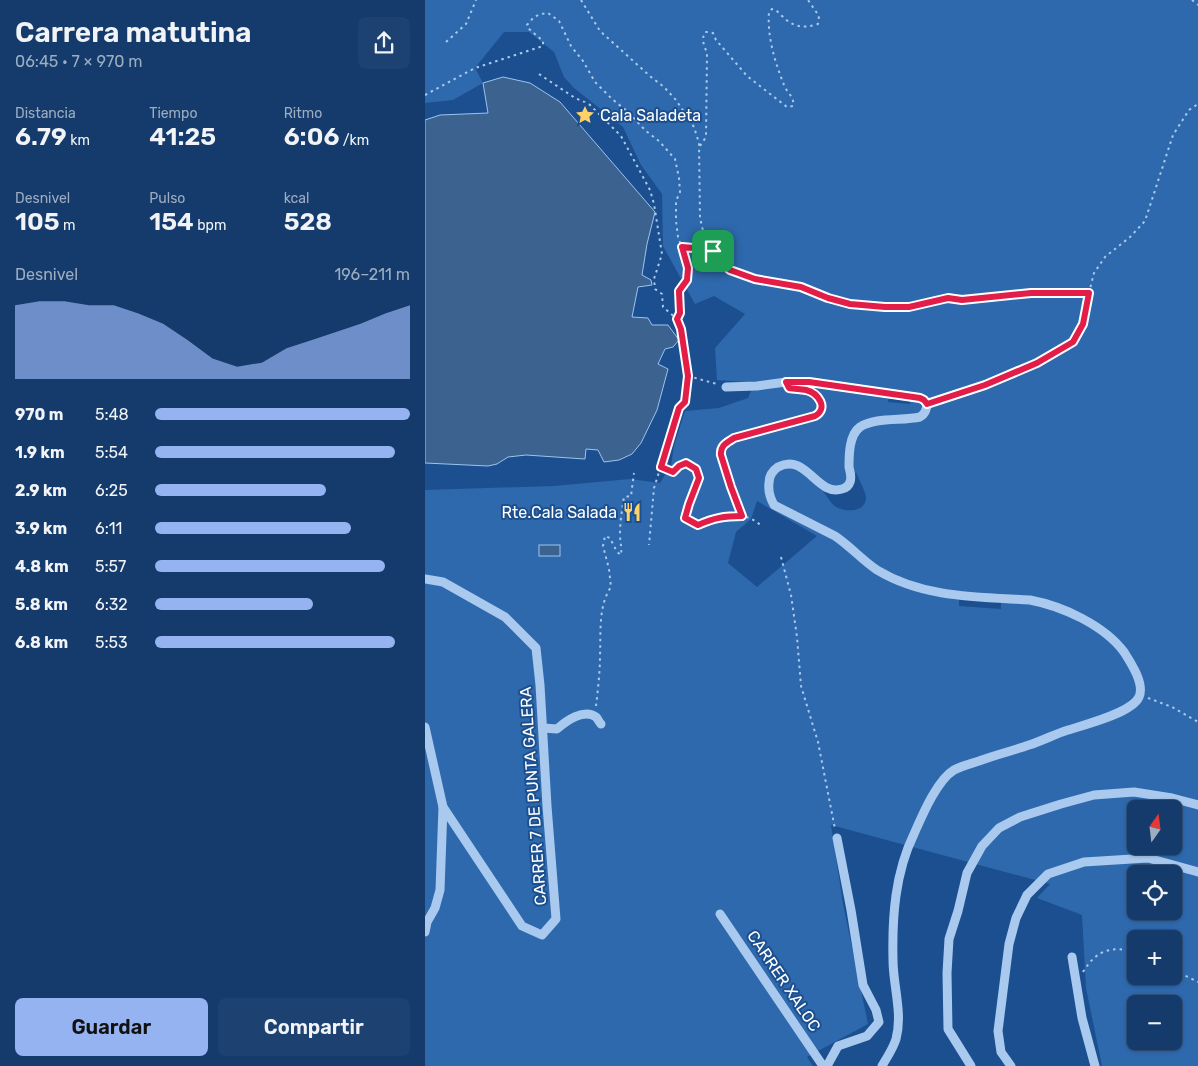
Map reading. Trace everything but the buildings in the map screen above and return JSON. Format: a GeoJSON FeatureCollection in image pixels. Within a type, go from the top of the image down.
{"type":"FeatureCollection","features":[{"type":"Feature","properties":{"kind":"street"},"geometry":{"type":"LineString","coordinates":[[726,387],[809,382],[924,400],[927,404],[926,411],[920,417],[878,422],[859,428],[853,437],[851,445],[849,462],[851,480],[844,491],[827,487],[798,466],[784,465],[773,470],[769,483],[770,496],[774,505],[835,536],[875,569],[900,581],[950,595],[1038,601],[1071,613],[1085,620],[1112,639],[1124,652],[1137,674],[1140,684],[1138,699],[1128,707],[1103,720],[1068,730],[961,767],[948,775],[938,787],[913,835],[901,866],[898,880],[894,919],[893,961],[897,1030],[894,1044],[882,1066]]}},
{"type":"Feature","properties":{"kind":"street","name":"CARRER 7 DE PUNTA GALERA"},"geometry":{"type":"LineString","coordinates":[[425,579],[443,582],[505,618],[536,648],[557,919],[542,935],[522,926],[443,807]]}},
{"type":"Feature","properties":{"kind":"street"},"geometry":{"type":"LineString","coordinates":[[543,728],[557,730],[575,717],[585,714],[598,721]]}},
{"type":"Feature","properties":{"kind":"street"},"geometry":{"type":"LineString","coordinates":[[425,727],[443,807],[440,890],[435,908],[426,921],[425,932]]}},
{"type":"Feature","properties":{"kind":"street"},"geometry":{"type":"LineString","coordinates":[[971,1066],[948,1029],[947,973],[949,939],[967,873],[982,846],[999,828],[1020,817],[1094,795],[1134,792],[1172,798],[1198,805]]}},
{"type":"Feature","properties":{"kind":"street"},"geometry":{"type":"LineString","coordinates":[[827,1066],[830,1057],[838,1046],[867,1036],[879,1022],[876,1010],[863,985],[837,838]]}},
{"type":"Feature","properties":{"kind":"street"},"geometry":{"type":"LineString","coordinates":[[1011,1066],[1001,1052],[998,1031],[1009,944],[1016,918],[1027,895],[1048,874],[1084,862],[1148,858],[1198,872]]}},
{"type":"Feature","properties":{"kind":"street","name":"CARRER XALOC"},"geometry":{"type":"LineString","coordinates":[[720,914],[823,1066]]}},
{"type":"Feature","properties":{"kind":"street"},"geometry":{"type":"LineString","coordinates":[[1071,957],[1082,1018],[1095,1066]]}},
{"type":"Feature","properties":{"kind":"path"},"geometry":{"type":"LineString","coordinates":[[446,42],[465,24],[476,0]]}},
{"type":"Feature","properties":{"kind":"path"},"geometry":{"type":"LineString","coordinates":[[581,0],[600,31],[651,77],[665,87],[694,127],[699,143],[700,218],[705,239],[721,262],[730,270],[755,279],[801,287],[828,298],[850,304],[885,307],[909,307],[948,298],[962,300],[1031,293],[1089,293]]}},
{"type":"Feature","properties":{"kind":"path"},"geometry":{"type":"LineString","coordinates":[[699,148],[706,137],[707,53],[703,42],[705,32],[713,33],[716,40],[747,76],[787,107],[791,107],[794,102],[785,88],[771,46],[769,12],[772,9],[776,10],[789,22],[797,26],[809,27],[817,24],[819,16],[808,0]]}},
{"type":"Feature","properties":{"kind":"path"},"geometry":{"type":"LineString","coordinates":[[1192,0],[1198,6]]}},
{"type":"Feature","properties":{"kind":"path"},"geometry":{"type":"LineString","coordinates":[[425,95],[475,68],[543,46],[543,41],[527,25],[534,17],[541,14],[554,16],[559,21],[571,46],[583,61],[595,82],[659,141],[675,159],[680,192],[676,201],[676,221],[678,237],[688,268],[687,280],[679,291],[680,313],[677,319]]}},
{"type":"Feature","properties":{"kind":"path"},"geometry":{"type":"LineString","coordinates":[[539,74],[575,98],[589,104],[621,136],[650,190],[654,204],[662,254],[653,279],[655,289],[662,294],[663,307],[677,319],[681,329],[688,376],[685,402],[679,408],[654,488],[649,545]]}},
{"type":"Feature","properties":{"kind":"path"},"geometry":{"type":"LineString","coordinates":[[927,404],[985,385],[1029,367],[1073,342],[1083,324],[1094,272],[1105,257],[1145,222],[1173,135],[1189,110],[1198,104]]}},
{"type":"Feature","properties":{"kind":"path"},"geometry":{"type":"LineString","coordinates":[[682,247],[713,251]]}},
{"type":"Feature","properties":{"kind":"path"},"geometry":{"type":"LineString","coordinates":[[688,376],[726,387]]}},
{"type":"Feature","properties":{"kind":"path"},"geometry":{"type":"LineString","coordinates":[[742,516],[720,450],[724,444],[734,438],[820,413],[822,408],[821,401],[806,390]]}},
{"type":"Feature","properties":{"kind":"path"},"geometry":{"type":"LineString","coordinates":[[661,467],[673,472],[679,466],[686,463],[696,469],[699,478],[685,518],[698,525],[726,516],[742,516],[763,526]]}},
{"type":"Feature","properties":{"kind":"path"},"geometry":{"type":"LineString","coordinates":[[598,721],[601,656],[600,628],[607,593],[611,587],[603,546],[605,536],[610,538],[613,546],[621,555],[621,516],[624,497],[631,496],[634,473]]}},
{"type":"Feature","properties":{"kind":"path"},"geometry":{"type":"LineString","coordinates":[[781,557],[791,596],[801,686],[818,742],[837,838]]}},
{"type":"Feature","properties":{"kind":"path"},"geometry":{"type":"LineString","coordinates":[[1140,695],[1172,706],[1198,722]]}},
{"type":"Feature","properties":{"kind":"path"},"geometry":{"type":"LineString","coordinates":[[1076,987],[1085,969],[1095,956],[1109,949],[1127,951]]}},
{"type":"Feature","properties":{"kind":"path"},"geometry":{"type":"LineString","coordinates":[[1182,974],[1198,982]]}},
{"type":"Feature","properties":{"kind":"shaded area"},"geometry":{"type":"Polygon","coordinates":[[[425,0],[1198,0],[1198,1066],[1102,1066],[1086,988],[1082,915],[1037,898],[1050,884],[831,825],[843,904],[868,1024],[807,1057],[813,1066],[425,1066],[425,490],[554,486],[630,479],[660,483],[671,465],[674,446],[685,411],[719,408],[748,398],[752,389],[746,382],[717,380],[715,348],[745,314],[714,296],[695,304],[663,246],[662,194],[641,165],[623,127],[574,88],[564,77],[554,52],[529,32],[504,32],[475,68],[483,83],[453,100],[425,103],[425,0]],[[889,395],[888,402],[910,404],[911,398],[889,395]],[[856,472],[850,487],[844,492],[835,494],[823,491],[836,507],[844,510],[854,510],[865,503],[866,495],[856,472]],[[757,501],[751,519],[736,532],[728,563],[757,587],[817,536],[757,501]],[[959,598],[959,606],[1001,609],[1001,602],[959,598]]]}},
{"type":"Feature","properties":{"kind":"shaded area"},"geometry":{"type":"Polygon","coordinates":[[[503,77],[530,83],[560,102],[655,212],[642,275],[651,280],[652,285],[638,287],[632,317],[648,318],[652,325],[668,325],[679,340],[673,347],[665,349],[658,364],[668,369],[657,410],[641,443],[632,454],[619,460],[604,462],[598,450],[586,449],[585,459],[526,455],[508,457],[497,464],[488,466],[425,463],[425,120],[440,115],[488,113],[483,83],[503,77]]]}},
{"type":"Feature","properties":{"kind":"shaded area"},"geometry":{"type":"Polygon","coordinates":[[[539,545],[560,545],[560,556],[539,556],[539,545]]]}},
{"type":"Feature","properties":{"kind":"place","name":"Cala Saladeta"},"geometry":{"type":"Point","coordinates":[585,115]}},
{"type":"Feature","properties":{"kind":"place","name":"Rte.Cala Salada"},"geometry":{"type":"Point","coordinates":[632,512]}},
{"type":"Feature","properties":{"kind":"route"},"geometry":{"type":"LineString","coordinates":[[682,247],[713,251],[730,270],[755,279],[801,287],[828,298],[850,304],[909,307],[948,298],[962,300],[1031,293],[1089,293],[1083,324],[1073,342],[1037,363],[985,385],[927,404],[926,401],[920,398],[809,382],[786,382],[789,388],[806,390],[815,395],[821,401],[822,408],[820,413],[734,438],[724,444],[720,450],[721,455],[742,516],[726,516],[698,525],[685,518],[699,478],[696,469],[686,463],[679,466],[673,472],[661,467],[679,408],[685,402],[688,376],[681,329],[677,319],[680,313],[679,291],[687,280],[688,268],[682,247]]}}]}
